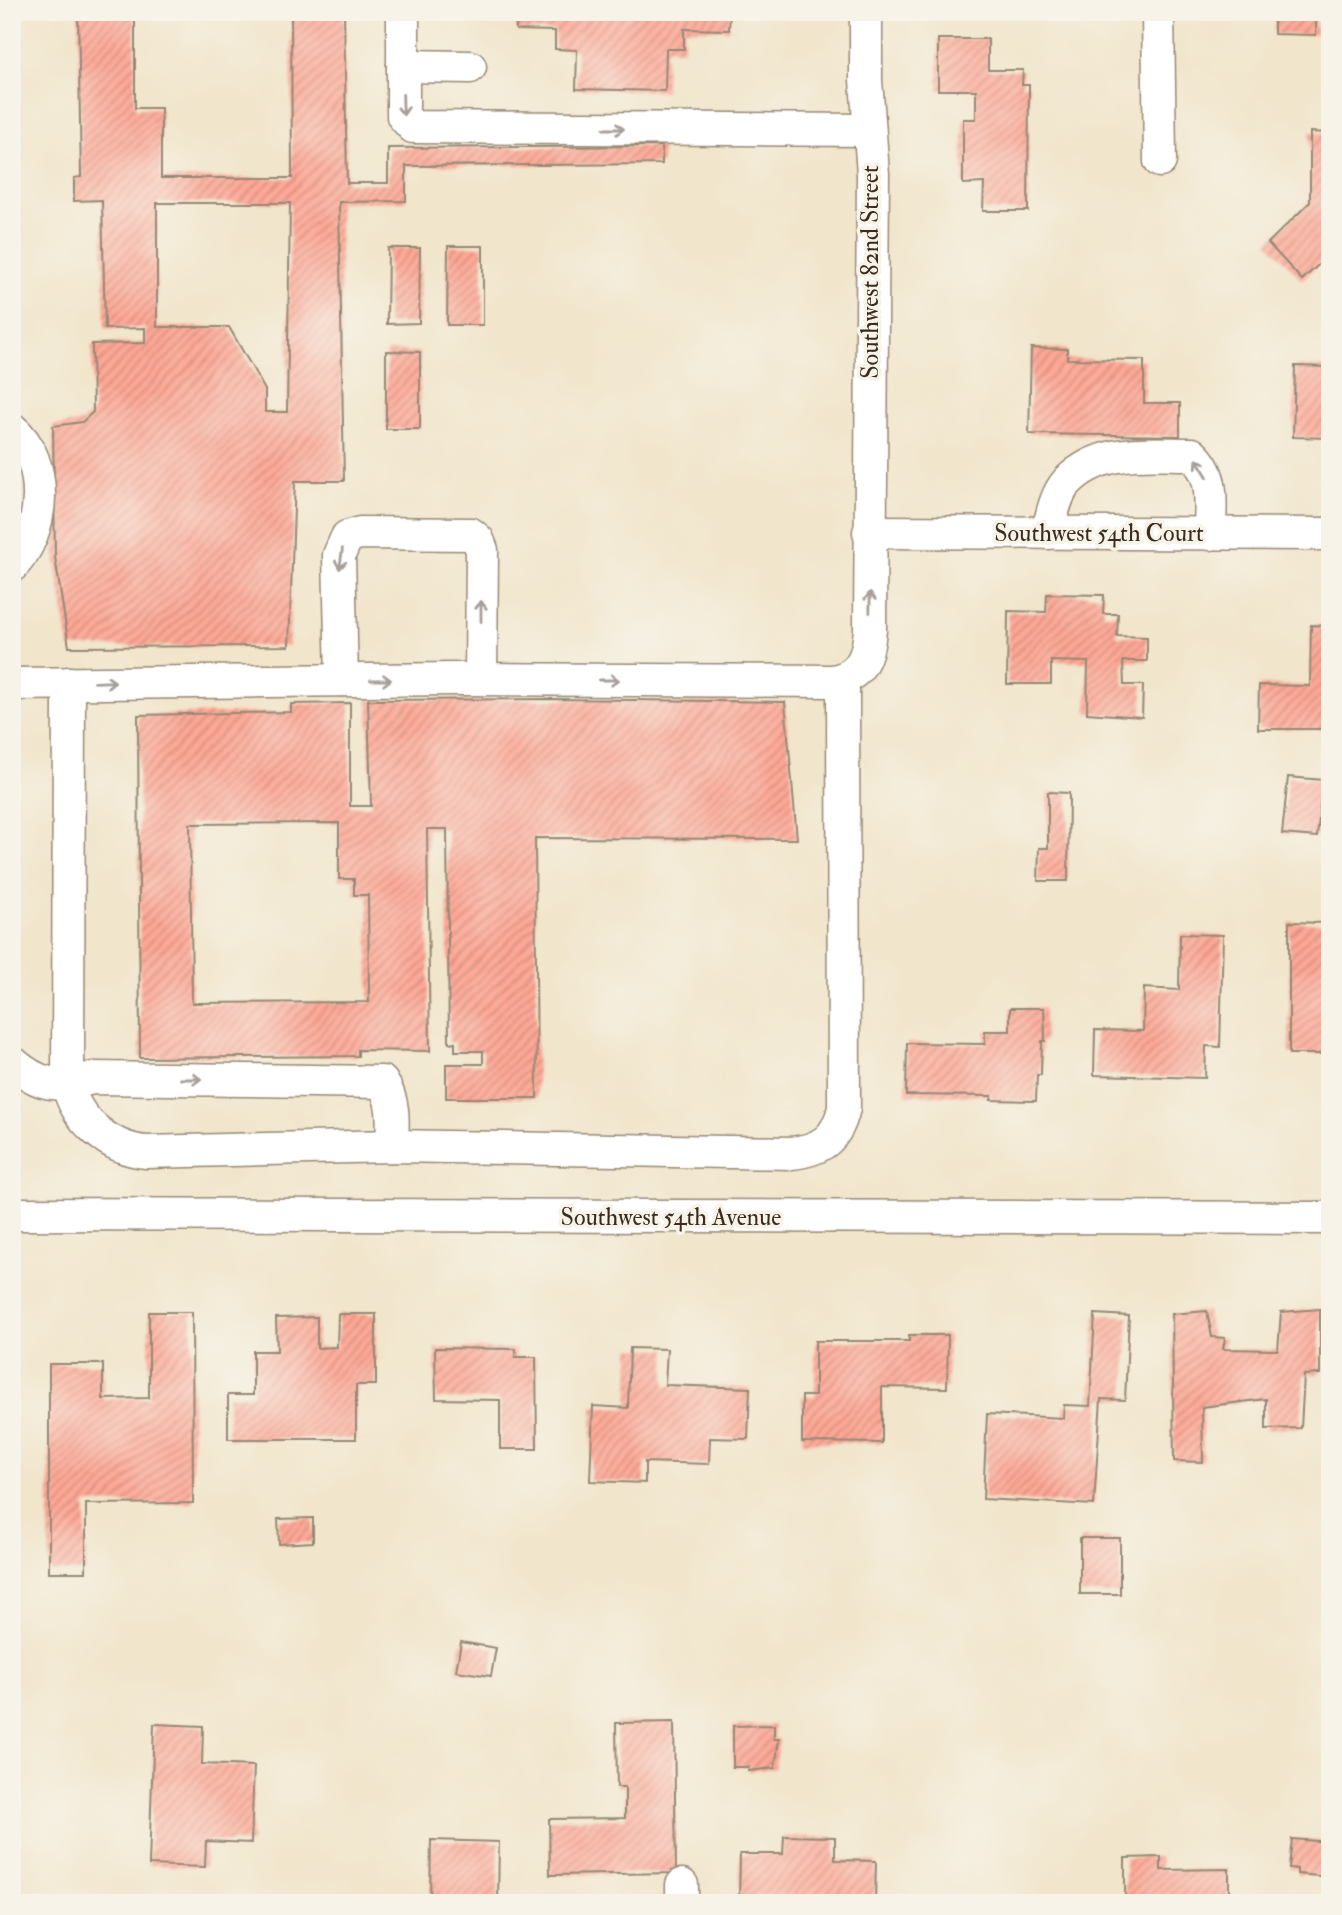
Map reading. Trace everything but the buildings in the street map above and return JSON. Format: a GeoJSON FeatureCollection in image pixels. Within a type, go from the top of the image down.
{"type":"FeatureCollection","features":[{"type":"Feature","properties":{"kind":"street"},"geometry":{"type":"LineString","coordinates":[[402,12],[403,116],[414,127],[869,130]]}},
{"type":"Feature","properties":{"kind":"street","name":"Southwest 82nd Street"},"geometry":{"type":"LineString","coordinates":[[843,680],[859,668],[869,646],[873,174],[866,12]]}},
{"type":"Feature","properties":{"kind":"street"},"geometry":{"type":"LineString","coordinates":[[1158,12],[1160,161]]}},
{"type":"Feature","properties":{"kind":"street"},"geometry":{"type":"LineString","coordinates":[[403,66],[470,67]]}},
{"type":"Feature","properties":{"kind":"street"},"geometry":{"type":"LineString","coordinates":[[12,429],[23,438],[33,454],[38,489],[36,522],[24,554],[12,566]]}},
{"type":"Feature","properties":{"kind":"street"},"geometry":{"type":"LineString","coordinates":[[1047,533],[1056,503],[1066,483],[1097,460],[1119,454],[1192,454],[1204,465],[1210,481],[1210,534]]}},
{"type":"Feature","properties":{"kind":"street","name":"Southwest 54th Court"},"geometry":{"type":"LineString","coordinates":[[869,532],[1330,534]]}},
{"type":"Feature","properties":{"kind":"street"},"geometry":{"type":"LineString","coordinates":[[342,680],[340,555],[347,537],[360,533],[471,534],[478,540],[482,550],[481,679]]}},
{"type":"Feature","properties":{"kind":"street"},"geometry":{"type":"LineString","coordinates":[[12,684],[69,683],[342,680],[481,679],[843,680],[844,1108],[832,1138],[820,1147],[791,1153],[392,1146],[135,1151],[116,1144],[84,1120],[71,1097],[68,1084],[69,683]]}},
{"type":"Feature","properties":{"kind":"street"},"geometry":{"type":"LineString","coordinates":[[12,1062],[41,1083],[68,1084],[93,1079],[382,1082],[389,1092],[393,1112],[392,1146]]}},
{"type":"Feature","properties":{"kind":"street","name":"Southwest 54th Avenue"},"geometry":{"type":"LineString","coordinates":[[12,1214],[1330,1218]]}}]}
